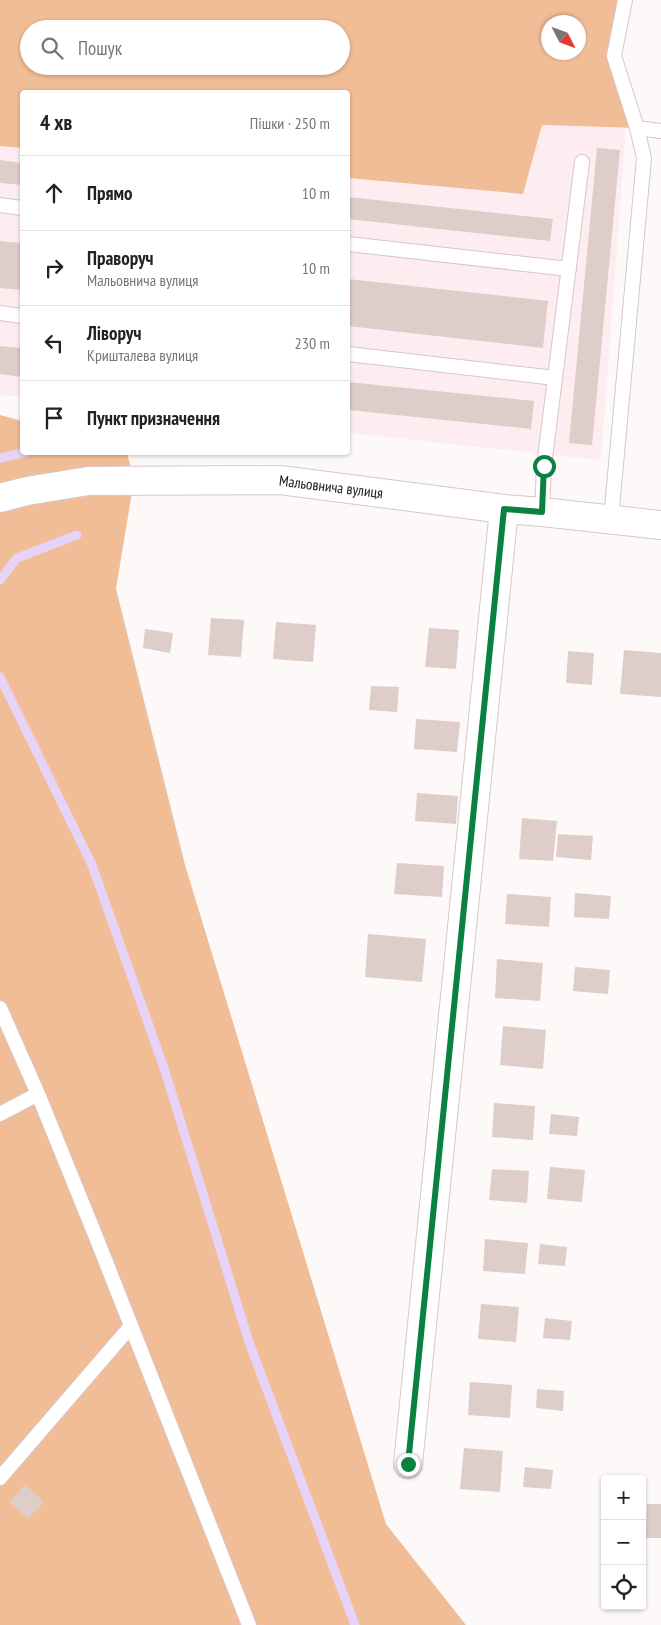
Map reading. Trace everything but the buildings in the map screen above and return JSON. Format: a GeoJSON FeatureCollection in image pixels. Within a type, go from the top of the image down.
{"type":"FeatureCollection","features":[{"type":"Feature","properties":{"kind":"street","name":"Мальовнича вулиця"},"geometry":{"type":"LineString","coordinates":[[0,498],[27,491],[88,482],[280,480],[504,509],[661,525]]}},
{"type":"Feature","properties":{"kind":"street"},"geometry":{"type":"LineString","coordinates":[[408,1464],[504,509]]}},
{"type":"Feature","properties":{"kind":"lane"},"geometry":{"type":"LineString","coordinates":[[611,519],[644,158],[637,128],[614,56],[625,0]]}},
{"type":"Feature","properties":{"kind":"lane"},"geometry":{"type":"LineString","coordinates":[[637,128],[661,131]]}},
{"type":"Feature","properties":{"kind":"lane"},"geometry":{"type":"LineString","coordinates":[[542,512],[544,466],[582,162]]}},
{"type":"Feature","properties":{"kind":"lane"},"geometry":{"type":"LineString","coordinates":[[0,205],[20,208]]}},
{"type":"Feature","properties":{"kind":"lane"},"geometry":{"type":"LineString","coordinates":[[350,244],[569,269]]}},
{"type":"Feature","properties":{"kind":"lane"},"geometry":{"type":"LineString","coordinates":[[0,313],[20,316]]}},
{"type":"Feature","properties":{"kind":"lane"},"geometry":{"type":"LineString","coordinates":[[350,354],[555,378]]}},
{"type":"Feature","properties":{"kind":"lane"},"geometry":{"type":"LineString","coordinates":[[0,1008],[38,1094],[248,1625]]}},
{"type":"Feature","properties":{"kind":"lane"},"geometry":{"type":"LineString","coordinates":[[0,1114],[38,1094]]}},
{"type":"Feature","properties":{"kind":"lane"},"geometry":{"type":"LineString","coordinates":[[0,1478],[131,1326]]}},
{"type":"Feature","properties":{"kind":"shaded area"},"geometry":{"type":"Polygon","coordinates":[[[0,0],[625,0],[614,56],[637,128],[542,125],[523,194],[350,178],[350,90],[20,90],[20,148],[0,146],[0,0]]]}},
{"type":"Feature","properties":{"kind":"shaded area"},"geometry":{"type":"Polygon","coordinates":[[[542,125],[626,128],[601,460],[350,433],[350,178],[523,194],[542,125]]]}},
{"type":"Feature","properties":{"kind":"shaded area"},"geometry":{"type":"Polygon","coordinates":[[[0,146],[20,148],[20,397],[0,395],[0,146]]]}},
{"type":"Feature","properties":{"kind":"shaded area"},"geometry":{"type":"Polygon","coordinates":[[[0,415],[20,420],[20,455],[128,455],[134,480],[116,589],[185,865],[386,1524],[466,1625],[0,1625],[0,415]]]}},
{"type":"Feature","properties":{"kind":"waterway"},"geometry":{"type":"LineString","coordinates":[[0,458],[20,453]]}},
{"type":"Feature","properties":{"kind":"waterway"},"geometry":{"type":"LineString","coordinates":[[0,580],[17,558],[77,535]]}},
{"type":"Feature","properties":{"kind":"waterway"},"geometry":{"type":"LineString","coordinates":[[0,677],[92,865],[164,1068],[249,1342],[355,1625]]}},
{"type":"Feature","properties":{"kind":"route"},"geometry":{"type":"LineString","coordinates":[[408,1464],[504,509],[542,512],[544,466]]}}]}
